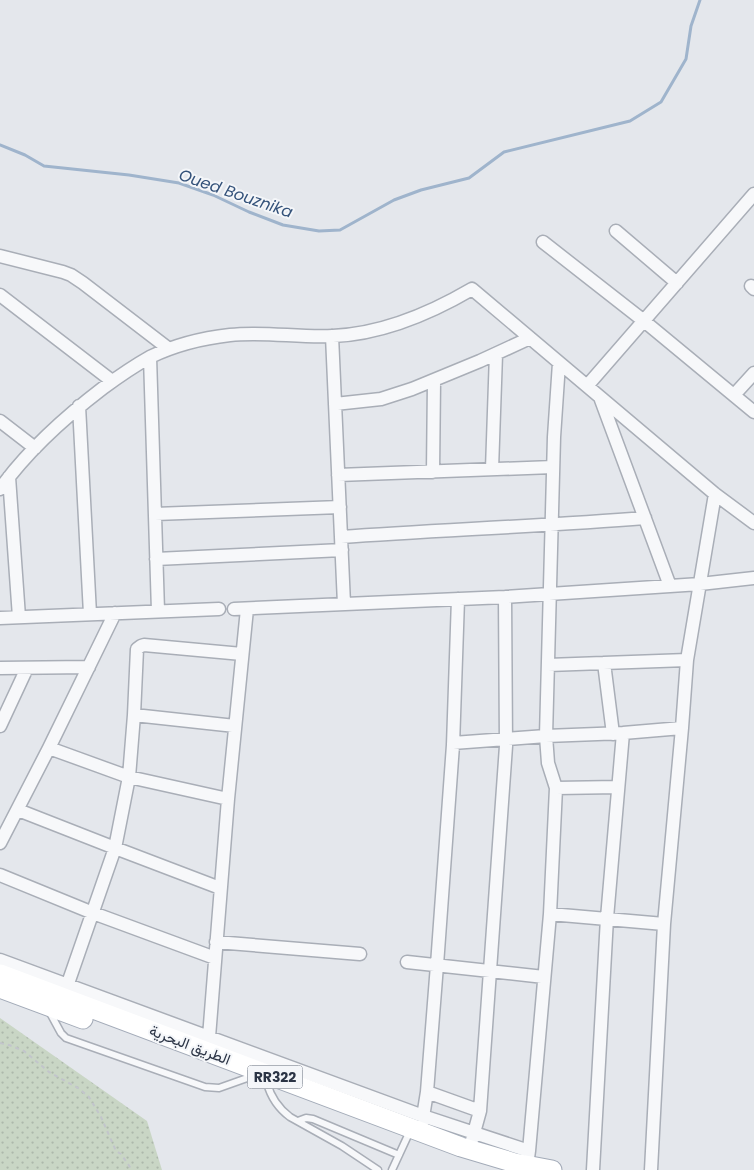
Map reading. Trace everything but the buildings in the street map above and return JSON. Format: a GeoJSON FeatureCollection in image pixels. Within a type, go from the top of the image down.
{"type":"FeatureCollection","features":[{"type":"Feature","properties":{"kind":"main road","name":"الطريق البحرية"},"geometry":{"type":"LineString","coordinates":[[0,974],[66,991],[207,1044],[416,1127],[458,1155],[522,1162]]}},
{"type":"Feature","properties":{"kind":"main road","name":"الطريق البحرية"},"geometry":{"type":"LineString","coordinates":[[0,988],[161,1047],[259,1080],[416,1127],[472,1141],[495,1158],[522,1162],[552,1170]]}},
{"type":"Feature","properties":{"kind":"street"},"geometry":{"type":"LineString","coordinates":[[587,386],[754,194]]}},
{"type":"Feature","properties":{"kind":"street"},"geometry":{"type":"LineString","coordinates":[[616,231],[677,283]]}},
{"type":"Feature","properties":{"kind":"street"},"geometry":{"type":"LineString","coordinates":[[543,242],[644,321],[754,412]]}},
{"type":"Feature","properties":{"kind":"street"},"geometry":{"type":"LineString","coordinates":[[0,256],[71,275],[169,349]]}},
{"type":"Feature","properties":{"kind":"street"},"geometry":{"type":"LineString","coordinates":[[0,489],[9,476],[35,448],[80,406],[112,381],[150,357],[169,349],[232,334],[332,336],[360,333],[388,326],[444,304],[472,289],[715,494],[754,523]]}},
{"type":"Feature","properties":{"kind":"street"},"geometry":{"type":"LineString","coordinates":[[0,295],[112,381]]}},
{"type":"Feature","properties":{"kind":"street"},"geometry":{"type":"LineString","coordinates":[[332,336],[344,604]]}},
{"type":"Feature","properties":{"kind":"street"},"geometry":{"type":"LineString","coordinates":[[335,404],[381,398],[412,389],[530,338]]}},
{"type":"Feature","properties":{"kind":"street"},"geometry":{"type":"LineString","coordinates":[[492,469],[496,354]]}},
{"type":"Feature","properties":{"kind":"street"},"geometry":{"type":"LineString","coordinates":[[150,357],[158,612]]}},
{"type":"Feature","properties":{"kind":"street"},"geometry":{"type":"LineString","coordinates":[[522,1162],[550,914],[556,788],[548,763],[546,736],[554,437],[559,363]]}},
{"type":"Feature","properties":{"kind":"street"},"geometry":{"type":"LineString","coordinates":[[734,395],[754,373]]}},
{"type":"Feature","properties":{"kind":"street"},"geometry":{"type":"LineString","coordinates":[[432,472],[434,381]]}},
{"type":"Feature","properties":{"kind":"street"},"geometry":{"type":"LineString","coordinates":[[600,397],[670,586]]}},
{"type":"Feature","properties":{"kind":"street"},"geometry":{"type":"LineString","coordinates":[[80,406],[90,614]]}},
{"type":"Feature","properties":{"kind":"street"},"geometry":{"type":"LineString","coordinates":[[0,421],[35,448]]}},
{"type":"Feature","properties":{"kind":"street"},"geometry":{"type":"LineString","coordinates":[[338,475],[553,466]]}},
{"type":"Feature","properties":{"kind":"street"},"geometry":{"type":"LineString","coordinates":[[9,476],[19,617]]}},
{"type":"Feature","properties":{"kind":"street"},"geometry":{"type":"LineString","coordinates":[[651,1170],[664,924],[687,660],[715,494]]}},
{"type":"Feature","properties":{"kind":"street"},"geometry":{"type":"LineString","coordinates":[[155,514],[340,507]]}},
{"type":"Feature","properties":{"kind":"street"},"geometry":{"type":"LineString","coordinates":[[341,537],[456,529],[552,526],[645,518]]}},
{"type":"Feature","properties":{"kind":"street"},"geometry":{"type":"LineString","coordinates":[[156,559],[342,550]]}},
{"type":"Feature","properties":{"kind":"street"},"geometry":{"type":"LineString","coordinates":[[207,1044],[242,654],[241,609],[505,597],[700,584],[754,578]]}},
{"type":"Feature","properties":{"kind":"street"},"geometry":{"type":"LineString","coordinates":[[472,1141],[480,1111],[506,739],[505,597]]}},
{"type":"Feature","properties":{"kind":"street"},"geometry":{"type":"LineString","coordinates":[[416,1127],[427,1092],[453,743],[458,599]]}},
{"type":"Feature","properties":{"kind":"street"},"geometry":{"type":"LineString","coordinates":[[0,618],[219,609]]}},
{"type":"Feature","properties":{"kind":"street"},"geometry":{"type":"LineString","coordinates":[[1,838],[18,810],[115,613]]}},
{"type":"Feature","properties":{"kind":"street"},"geometry":{"type":"LineString","coordinates":[[0,960],[66,991],[115,848],[128,777],[134,715],[137,649],[141,646],[242,654]]}},
{"type":"Feature","properties":{"kind":"street"},"geometry":{"type":"LineString","coordinates":[[548,665],[687,660]]}},
{"type":"Feature","properties":{"kind":"street"},"geometry":{"type":"LineString","coordinates":[[593,1170],[607,918],[618,787],[618,734],[604,663]]}},
{"type":"Feature","properties":{"kind":"street"},"geometry":{"type":"LineString","coordinates":[[0,668],[89,667]]}},
{"type":"Feature","properties":{"kind":"street"},"geometry":{"type":"LineString","coordinates":[[0,726],[27,668]]}},
{"type":"Feature","properties":{"kind":"street"},"geometry":{"type":"LineString","coordinates":[[134,715],[235,726]]}},
{"type":"Feature","properties":{"kind":"street"},"geometry":{"type":"LineString","coordinates":[[453,743],[546,736],[618,734],[682,728]]}},
{"type":"Feature","properties":{"kind":"street"},"geometry":{"type":"LineString","coordinates":[[49,748],[128,777],[228,799]]}},
{"type":"Feature","properties":{"kind":"street"},"geometry":{"type":"LineString","coordinates":[[556,788],[618,787]]}},
{"type":"Feature","properties":{"kind":"street"},"geometry":{"type":"LineString","coordinates":[[18,810],[220,888]]}},
{"type":"Feature","properties":{"kind":"street"},"geometry":{"type":"LineString","coordinates":[[0,875],[215,958]]}},
{"type":"Feature","properties":{"kind":"street"},"geometry":{"type":"LineString","coordinates":[[550,914],[664,924]]}},
{"type":"Feature","properties":{"kind":"street"},"geometry":{"type":"LineString","coordinates":[[216,942],[360,954]]}},
{"type":"Feature","properties":{"kind":"street"},"geometry":{"type":"LineString","coordinates":[[407,962],[544,977]]}},
{"type":"Feature","properties":{"kind":"street"},"geometry":{"type":"LineString","coordinates":[[427,1092],[480,1111]]}},
{"type":"Feature","properties":{"kind":"lane"},"geometry":{"type":"LineString","coordinates":[[259,1080],[269,1091],[277,1105],[290,1117],[342,1146],[378,1170]]}},
{"type":"Feature","properties":{"kind":"lane"},"geometry":{"type":"LineString","coordinates":[[298,1121],[306,1118],[313,1119],[399,1155]]}},
{"type":"Feature","properties":{"kind":"lane"},"geometry":{"type":"LineString","coordinates":[[392,1170],[416,1127]]}},
{"type":"Feature","properties":{"kind":"path"},"geometry":{"type":"LineString","coordinates":[[0,1043],[24,1051],[49,1072],[90,1097],[116,1151],[121,1154],[132,1170]]}},
{"type":"Feature","properties":{"kind":"green space"},"geometry":{"type":"Polygon","coordinates":[[[0,1018],[147,1121],[162,1170],[0,1170],[0,1018]]]}},
{"type":"Feature","properties":{"kind":"waterway","name":"Oued Bouznika"},"geometry":{"type":"LineString","coordinates":[[0,145],[25,155],[44,166],[129,175],[179,183],[213,195],[283,225],[319,231],[340,230],[394,200],[421,190],[469,178],[504,152],[630,121],[661,102],[686,59],[691,26],[700,0]]}}]}
